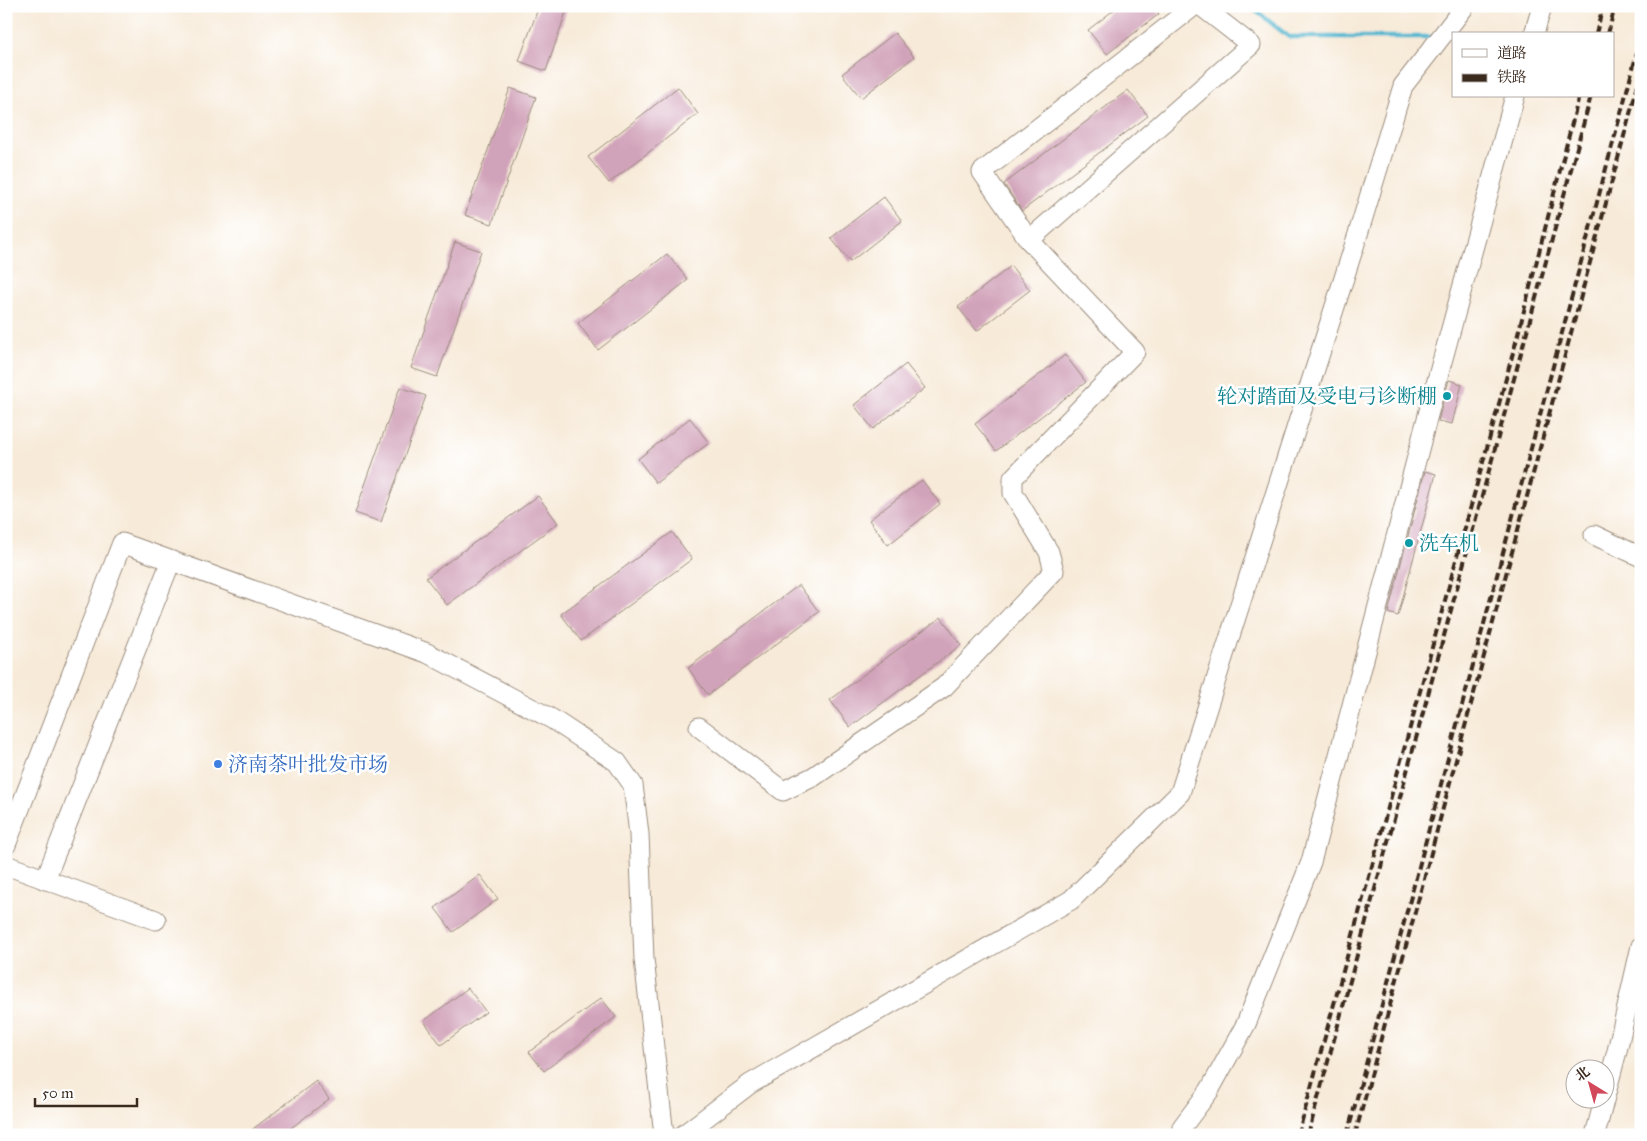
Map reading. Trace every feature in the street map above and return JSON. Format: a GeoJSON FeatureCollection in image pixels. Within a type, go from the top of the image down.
{"type":"FeatureCollection","features":[{"type":"Feature","properties":{"kind":"street"},"geometry":{"type":"LineString","coordinates":[[699,726],[784,791],[813,777],[944,686],[1054,571],[1049,552],[1013,493],[1013,478],[1135,352],[1030,240],[982,172],[1194,6]]}},
{"type":"Feature","properties":{"kind":"street"},"geometry":{"type":"LineString","coordinates":[[1030,240],[1250,46],[1201,6]]}},
{"type":"Feature","properties":{"kind":"street"},"geometry":{"type":"LineString","coordinates":[[1535,32],[1542,6]]}},
{"type":"Feature","properties":{"kind":"street"},"geometry":{"type":"LineString","coordinates":[[683,1135],[750,1084],[1071,900],[1180,793],[1403,86],[1462,9]]}},
{"type":"Feature","properties":{"kind":"street"},"geometry":{"type":"LineString","coordinates":[[1184,1135],[1182,1126],[1209,1091],[1246,1024],[1310,862],[1440,369],[1514,98]]}},
{"type":"Feature","properties":{"kind":"street"},"geometry":{"type":"LineString","coordinates":[[1594,535],[1641,558]]}},
{"type":"Feature","properties":{"kind":"street"},"geometry":{"type":"LineString","coordinates":[[6,845],[122,543],[427,653],[552,719],[617,762],[633,785],[639,834],[644,959],[664,1135]]}},
{"type":"Feature","properties":{"kind":"street"},"geometry":{"type":"LineString","coordinates":[[45,880],[171,561]]}},
{"type":"Feature","properties":{"kind":"street"},"geometry":{"type":"LineString","coordinates":[[6,865],[156,920]]}},
{"type":"Feature","properties":{"kind":"street"},"geometry":{"type":"LineString","coordinates":[[1595,1135],[1617,1052],[1641,946]]}},
{"type":"Feature","properties":{"kind":"building"},"geometry":{"type":"Polygon","coordinates":[[[539,6],[568,6],[546,71],[519,61],[539,6]]]}},
{"type":"Feature","properties":{"kind":"building"},"geometry":{"type":"Polygon","coordinates":[[[1119,6],[1154,6],[1159,14],[1107,54],[1088,30],[1119,6]]]}},
{"type":"Feature","properties":{"kind":"building"},"geometry":{"type":"Polygon","coordinates":[[[895,33],[914,57],[861,98],[842,74],[895,33]]]}},
{"type":"Feature","properties":{"kind":"building"},"geometry":{"type":"Polygon","coordinates":[[[678,87],[698,114],[609,183],[588,157],[678,87]]]}},
{"type":"Feature","properties":{"kind":"building"},"geometry":{"type":"Polygon","coordinates":[[[510,88],[536,97],[492,224],[465,215],[510,88]]]}},
{"type":"Feature","properties":{"kind":"building"},"geometry":{"type":"Polygon","coordinates":[[[1128,90],[1148,116],[1022,211],[1004,184],[1128,90]]]}},
{"type":"Feature","properties":{"kind":"building"},"geometry":{"type":"Polygon","coordinates":[[[884,197],[902,221],[850,262],[831,238],[884,197]]]}},
{"type":"Feature","properties":{"kind":"building"},"geometry":{"type":"Polygon","coordinates":[[[455,242],[481,251],[437,377],[411,368],[455,242]]]}},
{"type":"Feature","properties":{"kind":"building"},"geometry":{"type":"Polygon","coordinates":[[[667,254],[688,280],[598,350],[578,323],[667,254]]]}},
{"type":"Feature","properties":{"kind":"building"},"geometry":{"type":"Polygon","coordinates":[[[1011,266],[1030,290],[977,331],[958,307],[1011,266]]]}},
{"type":"Feature","properties":{"kind":"building"},"geometry":{"type":"Polygon","coordinates":[[[1065,355],[1086,382],[996,451],[975,424],[1065,355]]]}},
{"type":"Feature","properties":{"kind":"building"},"geometry":{"type":"Polygon","coordinates":[[[906,364],[925,388],[873,429],[854,405],[906,364]]]}},
{"type":"Feature","properties":{"kind":"building","name":"轮对踏面及受电弓诊断棚"},"geometry":{"type":"Polygon","coordinates":[[[1449,380],[1462,384],[1452,424],[1438,421],[1449,380]]]}},
{"type":"Feature","properties":{"kind":"building"},"geometry":{"type":"Polygon","coordinates":[[[400,387],[426,396],[381,522],[355,513],[400,387]]]}},
{"type":"Feature","properties":{"kind":"building"},"geometry":{"type":"Polygon","coordinates":[[[690,418],[709,443],[656,483],[638,459],[690,418]]]}},
{"type":"Feature","properties":{"kind":"building","name":"洗车机"},"geometry":{"type":"Polygon","coordinates":[[[1425,471],[1436,474],[1398,616],[1388,613],[1425,471]]]}},
{"type":"Feature","properties":{"kind":"building"},"geometry":{"type":"Polygon","coordinates":[[[922,480],[940,504],[888,545],[869,520],[922,480]]]}},
{"type":"Feature","properties":{"kind":"building"},"geometry":{"type":"Polygon","coordinates":[[[538,496],[558,523],[447,605],[426,578],[538,496]]]}},
{"type":"Feature","properties":{"kind":"building"},"geometry":{"type":"Polygon","coordinates":[[[672,532],[692,559],[581,641],[561,614],[672,532]]]}},
{"type":"Feature","properties":{"kind":"building"},"geometry":{"type":"Polygon","coordinates":[[[799,585],[819,612],[708,695],[688,668],[799,585]]]}},
{"type":"Feature","properties":{"kind":"building"},"geometry":{"type":"Polygon","coordinates":[[[941,617],[961,645],[850,727],[830,700],[941,617]]]}},
{"type":"Feature","properties":{"kind":"building"},"geometry":{"type":"Polygon","coordinates":[[[480,875],[498,899],[453,932],[435,908],[480,875]]]}},
{"type":"Feature","properties":{"kind":"building"},"geometry":{"type":"Polygon","coordinates":[[[468,988],[486,1012],[441,1045],[424,1021],[468,988]]]}},
{"type":"Feature","properties":{"kind":"building"},"geometry":{"type":"Polygon","coordinates":[[[601,998],[616,1017],[544,1071],[529,1052],[601,998]]]}},
{"type":"Feature","properties":{"kind":"building"},"geometry":{"type":"Polygon","coordinates":[[[316,1081],[329,1099],[282,1135],[245,1135],[316,1081]]]}},
{"type":"Feature","properties":{"kind":"waterway"},"geometry":{"type":"LineString","coordinates":[[1250,6],[1289,37],[1433,37]]}},
{"type":"Feature","properties":{"kind":"railway"},"geometry":{"type":"LineString","coordinates":[[1596,32],[1603,6]]}},
{"type":"Feature","properties":{"kind":"railway"},"geometry":{"type":"LineString","coordinates":[[1608,32],[1615,6]]}},
{"type":"Feature","properties":{"kind":"railway"},"geometry":{"type":"LineString","coordinates":[[1347,1135],[1641,38]]}},
{"type":"Feature","properties":{"kind":"railway"},"geometry":{"type":"LineString","coordinates":[[1355,1135],[1641,73]]}},
{"type":"Feature","properties":{"kind":"railway"},"geometry":{"type":"LineString","coordinates":[[1298,1135],[1516,342],[1578,98]]}},
{"type":"Feature","properties":{"kind":"railway"},"geometry":{"type":"LineString","coordinates":[[1308,1135],[1590,98]]}},
{"type":"Feature","properties":{"kind":"place","name":"轮对踏面及受电弓诊断棚"},"geometry":{"type":"Point","coordinates":[1447,396]}},
{"type":"Feature","properties":{"kind":"place","name":"洗车机"},"geometry":{"type":"Point","coordinates":[1409,543]}},
{"type":"Feature","properties":{"kind":"place","name":"济南茶叶批发市场"},"geometry":{"type":"Point","coordinates":[218,764]}}]}
